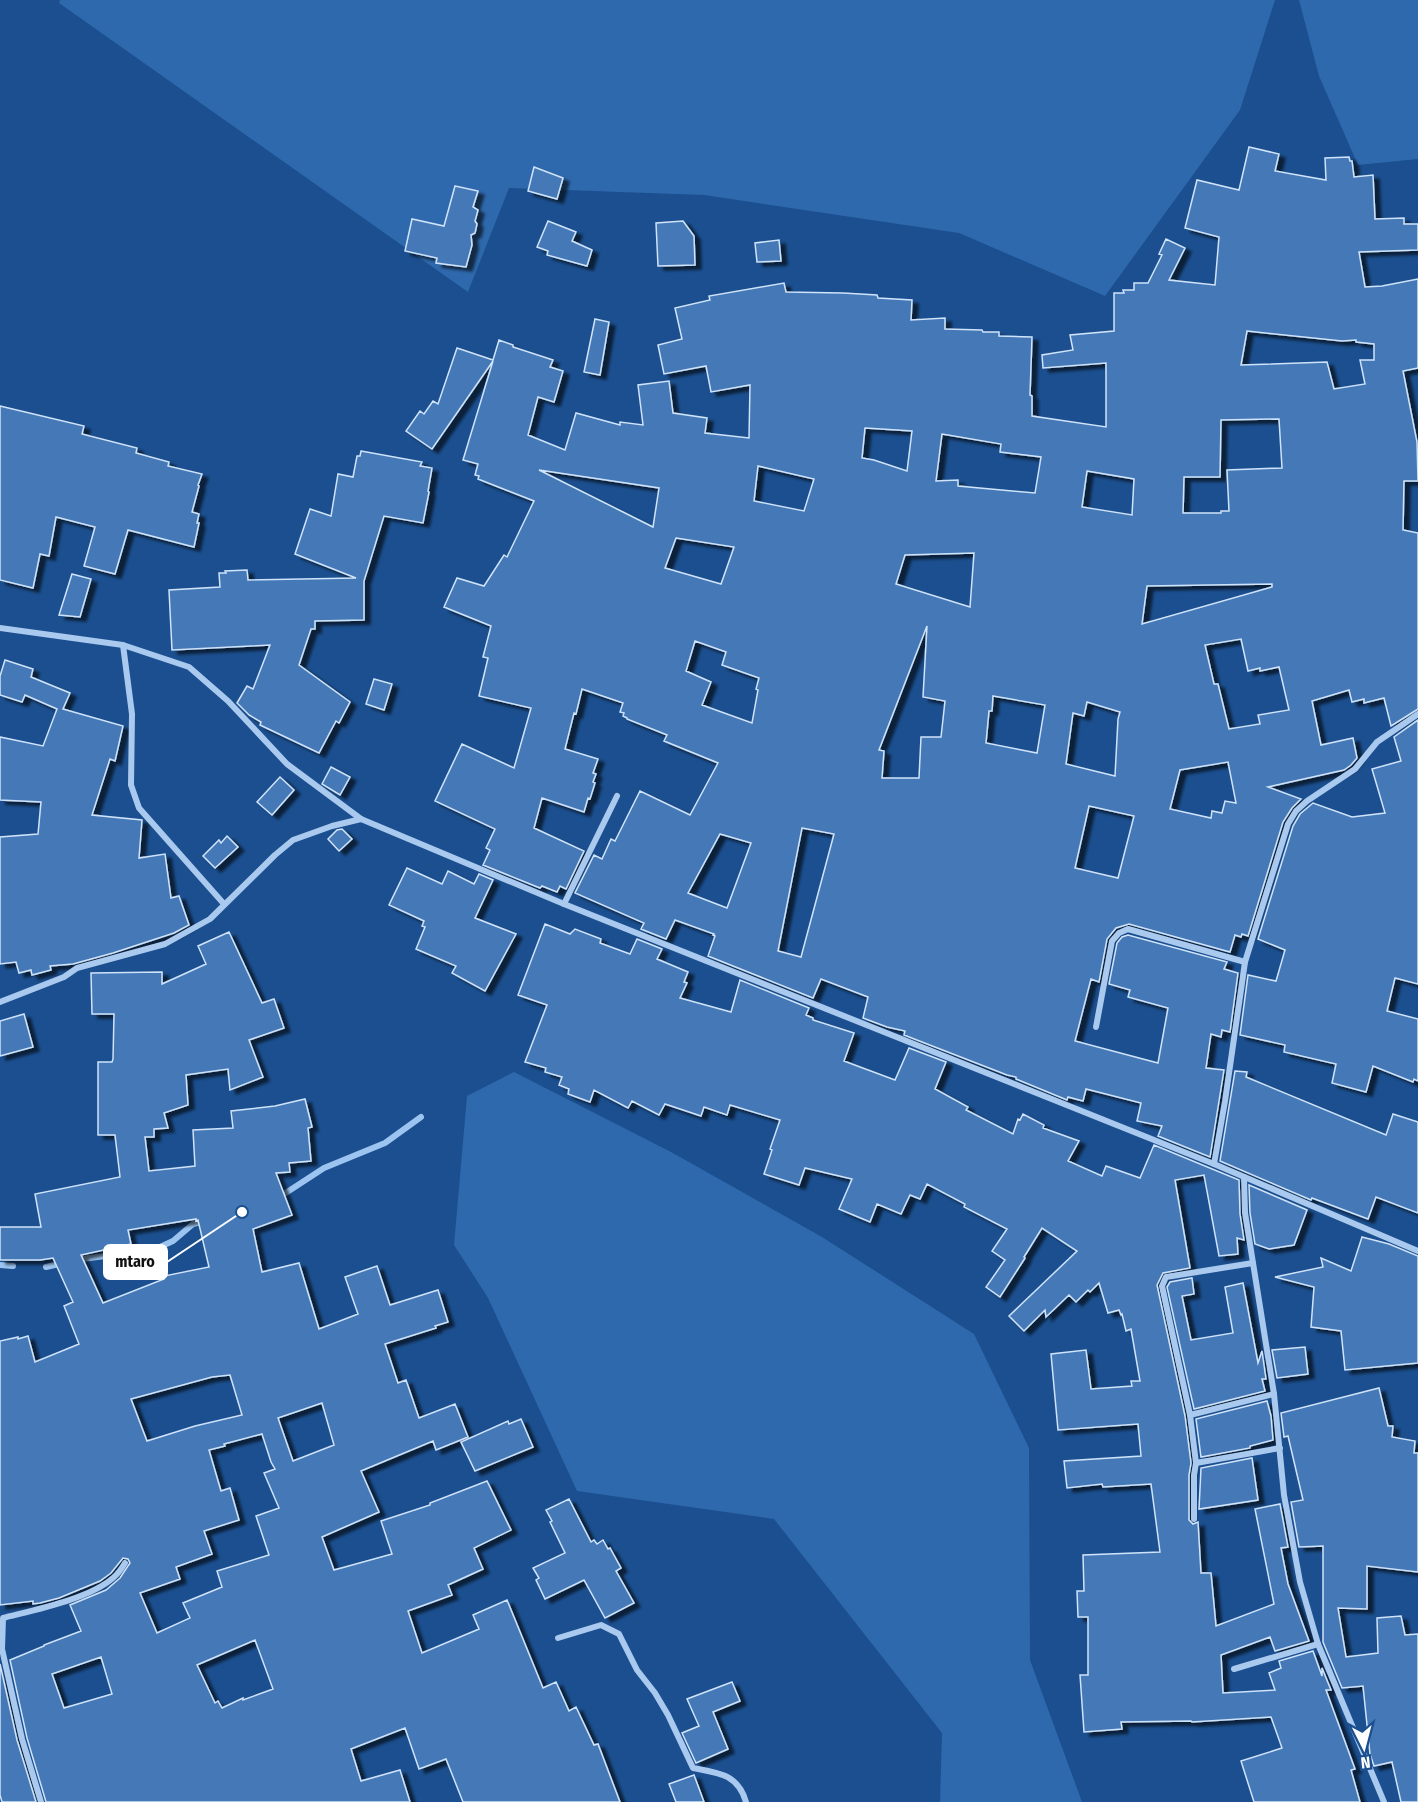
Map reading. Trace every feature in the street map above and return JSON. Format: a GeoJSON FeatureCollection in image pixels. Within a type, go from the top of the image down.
{"type":"FeatureCollection","features":[{"type":"Feature","properties":{"kind":"street"},"geometry":{"type":"LineString","coordinates":[[0,628],[123,645],[189,667],[228,701],[287,764],[361,819],[564,904],[1214,1164],[1418,1251]]}},
{"type":"Feature","properties":{"kind":"street"},"geometry":{"type":"LineString","coordinates":[[123,645],[132,714],[131,786],[139,808],[224,904]]}},
{"type":"Feature","properties":{"kind":"street"},"geometry":{"type":"LineString","coordinates":[[1214,1164],[1226,1101],[1245,962],[1288,824],[1296,811],[1307,801],[1354,770],[1377,742],[1418,714]]}},
{"type":"Feature","properties":{"kind":"street"},"geometry":{"type":"LineString","coordinates":[[564,904],[616,796]]}},
{"type":"Feature","properties":{"kind":"street"},"geometry":{"type":"LineString","coordinates":[[0,1002],[64,977],[77,968],[165,944],[210,919],[293,840],[332,826],[361,819]]}},
{"type":"Feature","properties":{"kind":"street"},"geometry":{"type":"LineString","coordinates":[[1096,1027],[1112,941],[1119,933],[1128,929],[1245,962]]}},
{"type":"Feature","properties":{"kind":"street"},"geometry":{"type":"LineString","coordinates":[[1244,1177],[1245,1213],[1275,1394],[1284,1495],[1298,1571],[1318,1644],[1383,1802]]}},
{"type":"Feature","properties":{"kind":"street"},"geometry":{"type":"LineString","coordinates":[[1194,1519],[1196,1463],[1190,1415],[1162,1286],[1163,1280],[1166,1277],[1253,1263]]}},
{"type":"Feature","properties":{"kind":"street"},"geometry":{"type":"LineString","coordinates":[[1190,1415],[1275,1394]]}},
{"type":"Feature","properties":{"kind":"street"},"geometry":{"type":"LineString","coordinates":[[1196,1463],[1280,1448]]}},
{"type":"Feature","properties":{"kind":"street"},"geometry":{"type":"LineString","coordinates":[[41,1802],[21,1739],[2,1649],[1,1618],[61,1603],[101,1587],[114,1578],[125,1563]]}},
{"type":"Feature","properties":{"kind":"street"},"geometry":{"type":"LineString","coordinates":[[558,1638],[600,1625],[619,1634],[638,1670],[668,1715],[693,1768],[718,1773],[737,1782],[746,1802]]}},
{"type":"Feature","properties":{"kind":"street"},"geometry":{"type":"LineString","coordinates":[[1234,1669],[1318,1644]]}},
{"type":"Feature","properties":{"kind":"shaded area"},"geometry":{"type":"Polygon","coordinates":[[[60,0],[1275,0],[1240,110],[1105,296],[959,233],[704,195],[509,188],[468,292],[59,3],[60,0]]]}},
{"type":"Feature","properties":{"kind":"shaded area"},"geometry":{"type":"Polygon","coordinates":[[[1299,0],[1418,0],[1418,159],[1358,165],[1319,76],[1299,0]]]}},
{"type":"Feature","properties":{"kind":"shaded area"},"geometry":{"type":"Polygon","coordinates":[[[514,1072],[671,1152],[822,1237],[974,1334],[1029,1448],[1030,1660],[1082,1802],[940,1802],[942,1733],[774,1519],[577,1491],[488,1298],[454,1245],[467,1096],[514,1072]]]}},
{"type":"Feature","properties":{"kind":"building"},"geometry":{"type":"Polygon","coordinates":[[[1249,147],[1279,154],[1275,171],[1326,180],[1325,158],[1349,157],[1352,161],[1354,177],[1373,175],[1375,219],[1404,218],[1404,224],[1418,224],[1418,250],[1359,252],[1365,287],[1418,279],[1418,368],[1403,371],[1417,442],[1418,481],[1404,481],[1403,530],[1418,533],[1418,709],[1391,726],[1384,698],[1364,703],[1364,699],[1352,702],[1349,690],[1312,701],[1321,745],[1353,738],[1357,758],[1344,770],[1268,787],[1301,799],[1283,822],[1248,936],[1235,935],[1230,952],[1129,924],[1116,928],[1107,939],[1099,982],[1091,979],[1075,1041],[1158,1063],[1168,1008],[1128,997],[1130,990],[1109,984],[1117,943],[1122,937],[1128,935],[1227,962],[1224,969],[1238,973],[1230,1032],[1222,1030],[1221,1037],[1211,1034],[1206,1068],[1224,1070],[1210,1157],[1158,1136],[1162,1126],[1137,1121],[1141,1103],[1086,1089],[1083,1101],[1068,1097],[1067,1100],[1016,1079],[1016,1077],[904,1035],[905,1031],[863,1018],[868,997],[821,979],[813,998],[708,956],[714,934],[675,920],[666,939],[641,929],[644,923],[575,893],[594,855],[602,859],[611,839],[615,841],[640,791],[690,815],[718,763],[664,741],[667,735],[627,719],[623,716],[624,713],[620,712],[623,703],[582,689],[565,749],[598,759],[593,773],[596,774],[593,782],[595,783],[584,812],[542,798],[534,828],[584,851],[566,889],[560,886],[557,892],[542,886],[540,888],[483,865],[490,850],[486,848],[495,829],[435,801],[462,744],[514,768],[531,708],[479,696],[488,658],[483,657],[491,626],[444,607],[457,578],[484,586],[504,555],[507,557],[534,501],[478,479],[479,476],[475,475],[478,464],[463,460],[493,361],[432,449],[406,431],[420,411],[424,414],[433,401],[438,404],[457,348],[493,360],[499,340],[553,360],[550,367],[563,371],[554,402],[538,397],[528,435],[565,450],[576,413],[620,425],[620,422],[643,425],[638,385],[669,381],[673,413],[707,418],[705,433],[749,438],[750,385],[711,392],[706,366],[664,374],[658,345],[682,339],[675,308],[710,300],[709,296],[784,283],[786,292],[877,295],[878,298],[912,300],[911,320],[945,318],[945,329],[982,330],[983,332],[999,332],[999,336],[1032,337],[1030,395],[1032,396],[1032,416],[1106,427],[1106,363],[1043,368],[1042,355],[1073,350],[1070,335],[1114,331],[1114,293],[1134,290],[1134,283],[1148,283],[1162,255],[1159,254],[1166,239],[1185,248],[1169,280],[1215,285],[1219,237],[1185,228],[1197,180],[1239,190],[1249,147]],[[1247,331],[1241,365],[1327,362],[1334,389],[1365,384],[1360,360],[1374,360],[1374,344],[1356,342],[1356,340],[1342,341],[1247,331]],[[1279,419],[1221,420],[1220,477],[1184,477],[1183,513],[1229,511],[1227,470],[1282,468],[1279,419]],[[865,428],[862,458],[907,471],[912,431],[865,428]],[[942,434],[936,481],[958,480],[958,486],[1035,493],[1041,457],[1000,452],[1001,444],[942,434]],[[758,466],[754,501],[804,511],[814,479],[758,466]],[[539,470],[653,527],[659,488],[539,470]],[[1087,471],[1082,507],[1132,515],[1134,479],[1087,471]],[[676,538],[665,568],[721,584],[734,547],[676,538]],[[974,553],[905,555],[896,584],[970,607],[974,553]],[[1272,584],[1147,586],[1142,624],[1272,587],[1272,584]],[[927,626],[879,750],[884,751],[882,778],[919,778],[921,737],[941,737],[945,701],[923,697],[927,626]],[[1241,639],[1205,645],[1214,684],[1218,684],[1229,729],[1260,724],[1258,715],[1289,710],[1279,667],[1248,671],[1241,639]],[[695,641],[686,671],[711,682],[702,705],[752,723],[759,678],[722,665],[726,652],[695,641]],[[993,696],[986,743],[1037,753],[1045,705],[993,696]],[[1087,702],[1084,716],[1073,713],[1066,764],[1115,776],[1120,712],[1087,702]],[[1228,762],[1180,770],[1170,809],[1211,818],[1212,811],[1222,813],[1225,801],[1236,803],[1228,762]],[[1089,806],[1075,868],[1118,878],[1134,816],[1089,806]],[[802,828],[778,951],[801,957],[834,834],[802,828]],[[720,834],[688,893],[727,908],[751,843],[720,834]]]}},
{"type":"Feature","properties":{"kind":"building"},"geometry":{"type":"Polygon","coordinates":[[[534,167],[563,178],[557,199],[528,191],[534,167]]]}},
{"type":"Feature","properties":{"kind":"building"},"geometry":{"type":"Polygon","coordinates":[[[455,186],[478,191],[473,207],[478,210],[475,221],[477,224],[475,233],[471,235],[472,245],[466,267],[436,263],[437,258],[405,251],[412,219],[444,226],[455,186]]]}},
{"type":"Feature","properties":{"kind":"building"},"geometry":{"type":"Polygon","coordinates":[[[548,221],[576,232],[572,241],[592,250],[587,266],[547,255],[548,251],[537,247],[548,221]]]}},
{"type":"Feature","properties":{"kind":"building"},"geometry":{"type":"Polygon","coordinates":[[[683,221],[694,236],[695,265],[658,266],[656,223],[683,221]]]}},
{"type":"Feature","properties":{"kind":"building"},"geometry":{"type":"Polygon","coordinates":[[[779,240],[781,261],[757,262],[755,243],[779,240]]]}},
{"type":"Feature","properties":{"kind":"building"},"geometry":{"type":"Polygon","coordinates":[[[595,319],[609,322],[600,375],[584,372],[595,319]]]}},
{"type":"Feature","properties":{"kind":"building"},"geometry":{"type":"Polygon","coordinates":[[[0,406],[84,426],[82,434],[137,448],[136,453],[169,462],[168,466],[202,474],[192,512],[199,514],[194,547],[128,530],[115,574],[84,566],[95,527],[56,517],[49,556],[40,554],[33,588],[0,580],[0,406]]]}},
{"type":"Feature","properties":{"kind":"building"},"geometry":{"type":"Polygon","coordinates":[[[361,451],[422,462],[420,466],[432,468],[429,492],[423,523],[384,516],[364,581],[364,620],[315,621],[315,629],[311,629],[299,665],[350,702],[339,723],[336,721],[319,753],[260,725],[261,722],[249,715],[237,703],[247,686],[253,689],[270,645],[172,650],[169,590],[220,587],[219,573],[226,573],[225,571],[247,570],[248,580],[356,578],[295,554],[310,509],[331,516],[338,474],[353,477],[357,456],[360,456],[361,451]]]}},
{"type":"Feature","properties":{"kind":"building"},"geometry":{"type":"Polygon","coordinates":[[[72,574],[91,579],[80,617],[59,615],[72,574]]]}},
{"type":"Feature","properties":{"kind":"building"},"geometry":{"type":"Polygon","coordinates":[[[5,660],[33,669],[31,677],[70,693],[63,709],[123,726],[115,761],[110,759],[92,815],[142,820],[139,858],[165,854],[171,898],[179,896],[189,925],[174,933],[113,953],[73,964],[50,966],[51,970],[32,975],[31,970],[19,973],[16,962],[0,964],[0,837],[38,834],[41,802],[0,800],[0,737],[43,746],[57,709],[25,695],[22,702],[0,695],[0,676],[5,660]]]}},
{"type":"Feature","properties":{"kind":"building"},"geometry":{"type":"Polygon","coordinates":[[[374,679],[392,684],[384,710],[366,704],[374,679]]]}},
{"type":"Feature","properties":{"kind":"building"},"geometry":{"type":"Polygon","coordinates":[[[1418,720],[1418,984],[1395,978],[1387,1011],[1418,1019],[1418,1081],[1414,1079],[1413,1082],[1373,1066],[1366,1092],[1332,1083],[1336,1064],[1284,1052],[1285,1045],[1240,1035],[1248,975],[1276,981],[1285,950],[1258,939],[1293,826],[1300,814],[1313,803],[1352,817],[1385,813],[1372,769],[1401,761],[1394,737],[1418,720]]]}},
{"type":"Feature","properties":{"kind":"building"},"geometry":{"type":"Polygon","coordinates":[[[331,767],[350,777],[340,795],[322,784],[331,767]]]}},
{"type":"Feature","properties":{"kind":"building"},"geometry":{"type":"Polygon","coordinates":[[[280,777],[294,790],[272,815],[257,802],[280,777]]]}},
{"type":"Feature","properties":{"kind":"building"},"geometry":{"type":"Polygon","coordinates":[[[342,829],[352,839],[339,851],[328,839],[337,830],[342,829]]]}},
{"type":"Feature","properties":{"kind":"building"},"geometry":{"type":"Polygon","coordinates":[[[227,836],[238,847],[215,868],[203,856],[219,840],[221,843],[227,836]]]}},
{"type":"Feature","properties":{"kind":"building"},"geometry":{"type":"Polygon","coordinates":[[[407,868],[442,884],[448,871],[474,884],[479,874],[493,880],[475,918],[516,934],[485,991],[452,973],[456,966],[416,949],[425,927],[422,926],[424,921],[389,905],[407,868]]]}},
{"type":"Feature","properties":{"kind":"building"},"geometry":{"type":"Polygon","coordinates":[[[545,924],[570,934],[575,929],[601,939],[600,943],[630,954],[637,939],[662,949],[657,959],[688,972],[684,982],[687,983],[680,998],[731,1012],[740,980],[809,1008],[806,1015],[813,1020],[854,1033],[844,1061],[895,1080],[909,1048],[946,1062],[935,1089],[968,1107],[966,1110],[1013,1134],[1018,1119],[1020,1120],[1023,1114],[1044,1125],[1043,1128],[1079,1141],[1068,1161],[1102,1176],[1106,1166],[1140,1178],[1154,1145],[1239,1180],[1240,1214],[1244,1240],[1237,1238],[1238,1254],[1219,1256],[1204,1175],[1175,1180],[1190,1268],[1163,1273],[1157,1285],[1185,1416],[1191,1463],[1189,1520],[1193,1524],[1198,1522],[1201,1573],[1211,1573],[1216,1626],[1274,1604],[1255,1509],[1280,1504],[1288,1547],[1281,1548],[1288,1584],[1309,1641],[1275,1651],[1270,1637],[1221,1655],[1223,1693],[1275,1690],[1269,1673],[1281,1668],[1279,1661],[1313,1651],[1322,1676],[1322,1668],[1331,1690],[1326,1690],[1355,1769],[1351,1770],[1360,1802],[1254,1802],[1241,1761],[1282,1748],[1271,1717],[1192,1722],[1121,1722],[1122,1729],[1084,1732],[1080,1675],[1088,1675],[1088,1617],[1078,1617],[1077,1591],[1084,1591],[1083,1555],[1160,1552],[1151,1484],[1103,1487],[1102,1484],[1067,1488],[1064,1461],[1141,1456],[1138,1424],[1058,1430],[1051,1354],[1086,1350],[1091,1389],[1132,1386],[1131,1381],[1140,1381],[1131,1329],[1126,1331],[1122,1314],[1119,1310],[1108,1313],[1099,1283],[1076,1302],[1069,1295],[1046,1317],[1045,1310],[1024,1331],[1009,1316],[1077,1251],[1042,1228],[1000,1297],[986,1287],[1005,1260],[992,1251],[1007,1229],[964,1207],[965,1204],[927,1184],[920,1199],[910,1195],[901,1214],[877,1204],[870,1222],[839,1209],[852,1179],[805,1168],[799,1185],[764,1174],[780,1120],[730,1105],[727,1115],[704,1107],[701,1116],[665,1104],[659,1115],[632,1101],[628,1108],[594,1090],[590,1102],[568,1094],[569,1089],[559,1085],[562,1077],[545,1072],[546,1068],[525,1062],[547,1005],[518,995],[545,924]]]}},
{"type":"Feature","properties":{"kind":"building"},"geometry":{"type":"Polygon","coordinates":[[[229,932],[262,1003],[274,999],[284,1028],[249,1040],[263,1077],[230,1090],[228,1069],[186,1075],[188,1105],[164,1113],[168,1128],[154,1129],[154,1137],[145,1137],[149,1171],[195,1166],[193,1130],[233,1128],[231,1111],[275,1106],[305,1099],[312,1127],[308,1128],[311,1161],[289,1163],[290,1172],[276,1173],[292,1215],[253,1229],[262,1272],[299,1263],[319,1329],[358,1314],[345,1277],[377,1266],[390,1305],[438,1290],[448,1322],[385,1344],[398,1383],[406,1380],[419,1418],[455,1404],[468,1437],[436,1450],[433,1441],[361,1471],[379,1512],[322,1537],[334,1570],[392,1554],[381,1521],[430,1505],[430,1503],[487,1481],[511,1530],[474,1548],[483,1569],[448,1585],[452,1595],[408,1611],[422,1653],[479,1629],[473,1615],[507,1600],[543,1688],[556,1682],[569,1711],[576,1707],[594,1745],[598,1744],[620,1802],[463,1802],[446,1759],[419,1769],[405,1728],[351,1749],[361,1781],[400,1770],[410,1802],[46,1802],[27,1738],[10,1660],[81,1631],[70,1605],[106,1590],[120,1578],[130,1563],[128,1559],[123,1558],[111,1573],[100,1581],[59,1598],[33,1604],[33,1601],[0,1605],[0,1341],[28,1336],[35,1362],[79,1344],[64,1306],[73,1302],[53,1258],[0,1260],[0,1227],[41,1227],[35,1194],[120,1177],[115,1135],[98,1135],[98,1062],[112,1062],[113,1059],[114,1014],[92,1014],[91,973],[162,972],[162,984],[206,964],[198,946],[229,932]],[[196,1219],[128,1230],[131,1244],[81,1255],[103,1303],[164,1279],[164,1276],[209,1267],[196,1219]],[[230,1375],[212,1377],[131,1399],[147,1441],[242,1415],[230,1375]],[[322,1403],[278,1418],[293,1461],[334,1445],[322,1403]],[[262,1434],[224,1444],[225,1446],[209,1450],[221,1491],[230,1488],[239,1520],[204,1531],[212,1554],[176,1567],[180,1579],[140,1593],[157,1633],[190,1618],[183,1603],[222,1587],[217,1571],[269,1555],[256,1516],[279,1508],[264,1473],[275,1469],[262,1434]],[[255,1640],[197,1665],[215,1703],[218,1701],[222,1708],[243,1698],[243,1700],[273,1689],[255,1640]],[[101,1657],[52,1674],[64,1708],[112,1694],[101,1657]]]}},
{"type":"Feature","properties":{"kind":"building"},"geometry":{"type":"Polygon","coordinates":[[[24,1014],[33,1047],[0,1056],[0,1021],[24,1014]]]}},
{"type":"Feature","properties":{"kind":"building"},"geometry":{"type":"Polygon","coordinates":[[[1235,1071],[1247,1072],[1246,1077],[1386,1135],[1393,1114],[1418,1122],[1418,1213],[1376,1197],[1368,1219],[1312,1198],[1311,1200],[1220,1161],[1235,1071]]]}},
{"type":"Feature","properties":{"kind":"building"},"geometry":{"type":"Polygon","coordinates":[[[1249,1185],[1307,1210],[1294,1245],[1269,1249],[1255,1244],[1250,1213],[1249,1185]]]}},
{"type":"Feature","properties":{"kind":"building"},"geometry":{"type":"Polygon","coordinates":[[[1362,1237],[1389,1244],[1418,1256],[1418,1363],[1345,1370],[1341,1331],[1311,1327],[1314,1287],[1275,1277],[1323,1267],[1321,1258],[1351,1271],[1362,1237]]]}},
{"type":"Feature","properties":{"kind":"building"},"geometry":{"type":"Polygon","coordinates":[[[1192,1278],[1194,1294],[1182,1296],[1191,1340],[1233,1333],[1225,1287],[1243,1283],[1258,1363],[1262,1351],[1266,1379],[1262,1379],[1265,1391],[1194,1409],[1167,1287],[1170,1282],[1192,1278]]]}},
{"type":"Feature","properties":{"kind":"building"},"geometry":{"type":"Polygon","coordinates":[[[1305,1347],[1308,1374],[1277,1378],[1272,1350],[1305,1347]]]}},
{"type":"Feature","properties":{"kind":"building"},"geometry":{"type":"Polygon","coordinates":[[[1379,1388],[1388,1426],[1393,1426],[1392,1437],[1415,1441],[1414,1453],[1418,1453],[1418,1572],[1367,1566],[1367,1609],[1338,1608],[1346,1657],[1378,1653],[1377,1618],[1401,1616],[1405,1635],[1418,1634],[1418,1802],[1401,1802],[1392,1762],[1374,1766],[1370,1754],[1363,1686],[1342,1688],[1323,1642],[1323,1546],[1299,1547],[1291,1502],[1303,1500],[1288,1436],[1284,1437],[1281,1413],[1379,1388]]]}},
{"type":"Feature","properties":{"kind":"building"},"geometry":{"type":"Polygon","coordinates":[[[1267,1401],[1273,1440],[1250,1446],[1250,1448],[1201,1457],[1196,1419],[1267,1401]]]}},
{"type":"Feature","properties":{"kind":"building"},"geometry":{"type":"Polygon","coordinates":[[[521,1419],[533,1447],[475,1471],[461,1442],[508,1421],[509,1424],[521,1419]]]}},
{"type":"Feature","properties":{"kind":"building"},"geometry":{"type":"Polygon","coordinates":[[[1252,1458],[1258,1500],[1199,1509],[1201,1468],[1252,1458]]]}},
{"type":"Feature","properties":{"kind":"building"},"geometry":{"type":"Polygon","coordinates":[[[569,1499],[591,1542],[594,1540],[597,1544],[603,1540],[608,1549],[610,1548],[621,1568],[616,1571],[634,1603],[605,1618],[584,1580],[545,1599],[536,1580],[539,1578],[533,1568],[565,1553],[546,1510],[569,1499]]]}},
{"type":"Feature","properties":{"kind":"building"},"geometry":{"type":"Polygon","coordinates":[[[0,1664],[17,1740],[36,1802],[2,1802],[0,1795],[0,1664]]]}},
{"type":"Feature","properties":{"kind":"building"},"geometry":{"type":"Polygon","coordinates":[[[732,1682],[740,1701],[713,1712],[728,1749],[696,1763],[682,1733],[699,1726],[687,1699],[732,1682]]]}},
{"type":"Feature","properties":{"kind":"building"},"geometry":{"type":"Polygon","coordinates":[[[694,1775],[704,1802],[676,1802],[669,1784],[694,1775]]]}},
{"type":"Feature","properties":{"kind":"waterway"},"geometry":{"type":"LineString","coordinates":[[278,1198],[324,1168],[385,1143],[421,1117]]}},
{"type":"Feature","properties":{"kind":"waterway"},"geometry":{"type":"LineString","coordinates":[[75,1260],[147,1253],[173,1241],[193,1224],[206,1221]]}},
{"type":"Feature","properties":{"kind":"waterway"},"geometry":{"type":"LineString","coordinates":[[46,1267],[63,1263]]}},
{"type":"Feature","properties":{"kind":"waterway"},"geometry":{"type":"LineString","coordinates":[[0,1265],[13,1266]]}},
{"type":"Feature","properties":{"kind":"place","name":"mtaro"},"geometry":{"type":"Point","coordinates":[242,1212]}}]}
